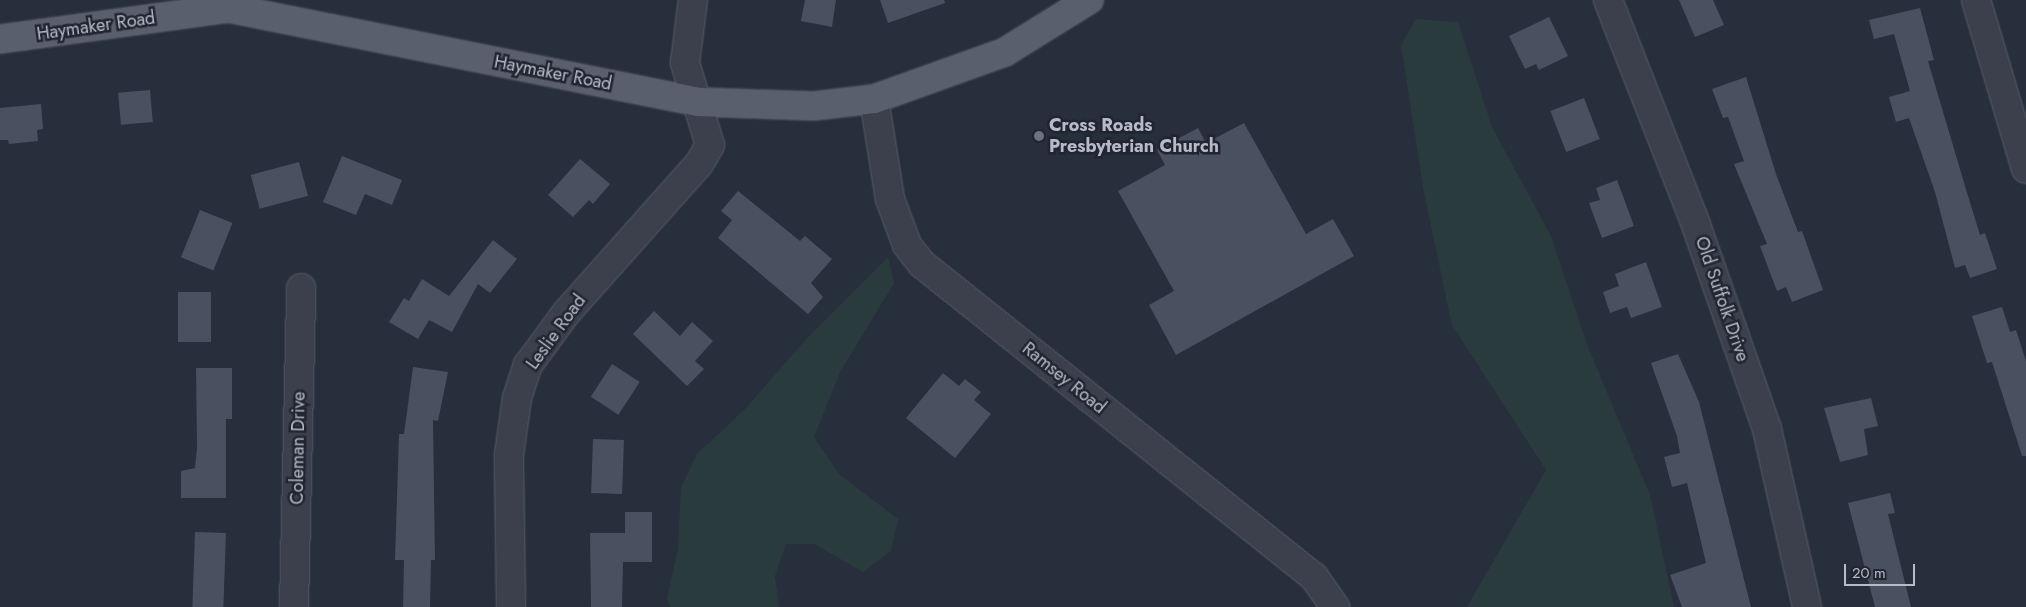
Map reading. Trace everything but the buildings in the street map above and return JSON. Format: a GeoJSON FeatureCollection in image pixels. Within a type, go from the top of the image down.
{"type":"FeatureCollection","features":[{"type":"Feature","properties":{"kind":"main road","name":"Haymaker Road"},"geometry":{"type":"LineString","coordinates":[[0,39],[228,8],[698,102],[814,106],[874,99],[1006,52],[1089,0]]}},
{"type":"Feature","properties":{"kind":"street","name":"Leslie Road"},"geometry":{"type":"LineString","coordinates":[[510,607],[508,455],[518,398],[528,364],[567,312],[699,164],[710,145],[685,63],[693,0]]}},
{"type":"Feature","properties":{"kind":"street","name":"Old Suffolk Drive"},"geometry":{"type":"LineString","coordinates":[[1608,0],[1696,225],[1767,430],[1807,607]]}},
{"type":"Feature","properties":{"kind":"street"},"geometry":{"type":"LineString","coordinates":[[1976,0],[2026,169]]}},
{"type":"Feature","properties":{"kind":"street","name":"Ramsey Road"},"geometry":{"type":"LineString","coordinates":[[874,99],[890,199],[907,245],[922,264],[1314,577],[1335,607]]}},
{"type":"Feature","properties":{"kind":"street","name":"Coleman Drive"},"geometry":{"type":"LineString","coordinates":[[294,607],[301,288]]}},
{"type":"Feature","properties":{"kind":"shaded area"},"geometry":{"type":"Polygon","coordinates":[[[1416,19],[1458,22],[1492,127],[1551,236],[1588,347],[1650,495],[1674,607],[1467,607],[1546,470],[1452,325],[1424,193],[1401,45],[1416,19]]]}},
{"type":"Feature","properties":{"kind":"shaded area"},"geometry":{"type":"Polygon","coordinates":[[[888,257],[894,283],[840,372],[814,437],[839,474],[898,519],[891,551],[863,572],[814,544],[786,544],[775,576],[779,607],[670,607],[667,598],[678,549],[681,488],[697,454],[745,409],[807,338],[888,257]]]}},
{"type":"Feature","properties":{"kind":"place","name":"Cross Roads Presbyterian Church"},"geometry":{"type":"Point","coordinates":[1039,136]}}]}
